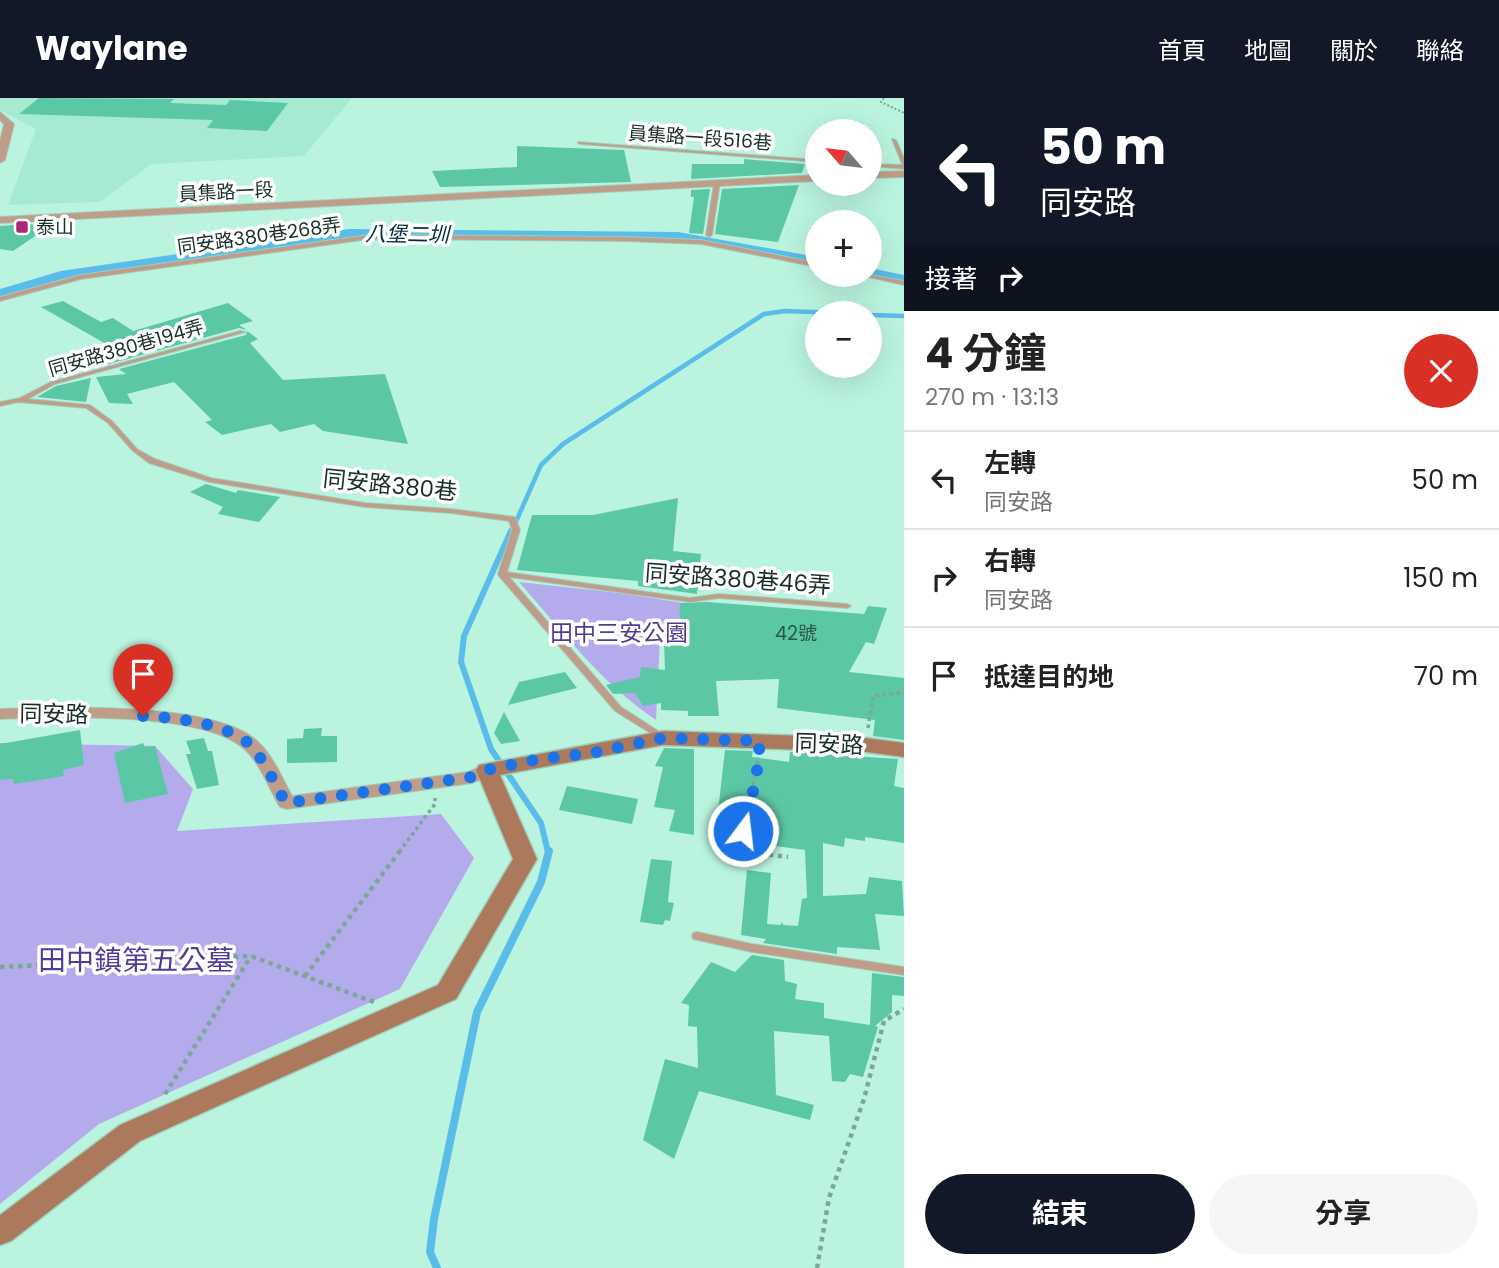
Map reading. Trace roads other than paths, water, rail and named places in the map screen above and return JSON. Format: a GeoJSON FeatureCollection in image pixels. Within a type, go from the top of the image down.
{"type":"FeatureCollection","features":[{"type":"Feature","properties":{"kind":"street"},"geometry":{"type":"LineString","coordinates":[[0,115],[9,124],[0,160]]}},
{"type":"Feature","properties":{"kind":"street"},"geometry":{"type":"LineString","coordinates":[[882,175],[904,174]]}},
{"type":"Feature","properties":{"kind":"street","name":"員集路一段"},"geometry":{"type":"LineString","coordinates":[[0,214],[805,179]]}},
{"type":"Feature","properties":{"kind":"street","name":"員集路一段"},"geometry":{"type":"LineString","coordinates":[[0,220],[277,208],[454,195]]}},
{"type":"Feature","properties":{"kind":"street","name":"同安路"},"geometry":{"type":"LineString","coordinates":[[0,714],[41,712],[169,718],[214,727],[249,743],[286,803],[472,777],[487,770],[663,738],[866,745],[904,750]]}},
{"type":"Feature","properties":{"kind":"street"},"geometry":{"type":"LineString","coordinates":[[0,1232],[130,1133],[447,992],[526,859],[487,770]]}},
{"type":"Feature","properties":{"kind":"lane"},"geometry":{"type":"LineString","coordinates":[[882,165],[904,166],[894,140]]}},
{"type":"Feature","properties":{"kind":"lane","name":"員集路一段516巷"},"geometry":{"type":"LineString","coordinates":[[580,143],[805,160]]}},
{"type":"Feature","properties":{"kind":"lane"},"geometry":{"type":"LineString","coordinates":[[709,235],[717,183]]}},
{"type":"Feature","properties":{"kind":"lane","name":"同安路380巷268弄"},"geometry":{"type":"LineString","coordinates":[[0,299],[81,277],[369,237],[701,242],[805,263]]}},
{"type":"Feature","properties":{"kind":"lane"},"geometry":{"type":"LineString","coordinates":[[882,279],[904,284]]}},
{"type":"Feature","properties":{"kind":"lane","name":"同安路380巷194弄"},"geometry":{"type":"LineString","coordinates":[[21,400],[53,383],[242,332]]}},
{"type":"Feature","properties":{"kind":"lane","name":"同安路380巷"},"geometry":{"type":"LineString","coordinates":[[0,404],[21,400],[88,406],[110,422],[135,450],[152,460],[211,480],[365,505],[452,511],[512,519],[516,530],[502,574]]}},
{"type":"Feature","properties":{"kind":"lane"},"geometry":{"type":"LineString","coordinates":[[502,574],[618,709],[663,738]]}},
{"type":"Feature","properties":{"kind":"lane","name":"同安路380巷46弄"},"geometry":{"type":"LineString","coordinates":[[502,574],[691,600],[719,596],[847,606]]}},
{"type":"Feature","properties":{"kind":"lane"},"geometry":{"type":"LineString","coordinates":[[697,936],[752,948],[904,971]]}},
{"type":"Feature","properties":{"kind":"waterway","name":"八堡二圳"},"geometry":{"type":"LineString","coordinates":[[0,294],[61,275],[349,233],[678,236],[805,259]]}},
{"type":"Feature","properties":{"kind":"waterway","name":"八堡二圳"},"geometry":{"type":"LineString","coordinates":[[882,274],[904,279]]}},
{"type":"Feature","properties":{"kind":"waterway"},"geometry":{"type":"LineString","coordinates":[[511,533],[541,465],[563,444],[764,314],[805,312]]}},
{"type":"Feature","properties":{"kind":"waterway"},"geometry":{"type":"LineString","coordinates":[[882,315],[904,316]]}},
{"type":"Feature","properties":{"kind":"waterway"},"geometry":{"type":"LineString","coordinates":[[511,531],[464,636],[461,662],[491,749],[541,823],[548,852]]}},
{"type":"Feature","properties":{"kind":"waterway"},"geometry":{"type":"LineString","coordinates":[[437,1268],[430,1252],[434,1219],[477,1012],[541,882],[549,851]]}},
{"type":"Feature","properties":{"kind":"place","name":"泰山"},"geometry":{"type":"Point","coordinates":[22,227]}},
{"type":"Feature","properties":{"kind":"park label","name":"田中三安公園"},"geometry":{"type":"Point","coordinates":[619,633]}},
{"type":"Feature","properties":{"kind":"park label","name":"田中鎮第五公墓"},"geometry":{"type":"Point","coordinates":[136,960]}}]}
